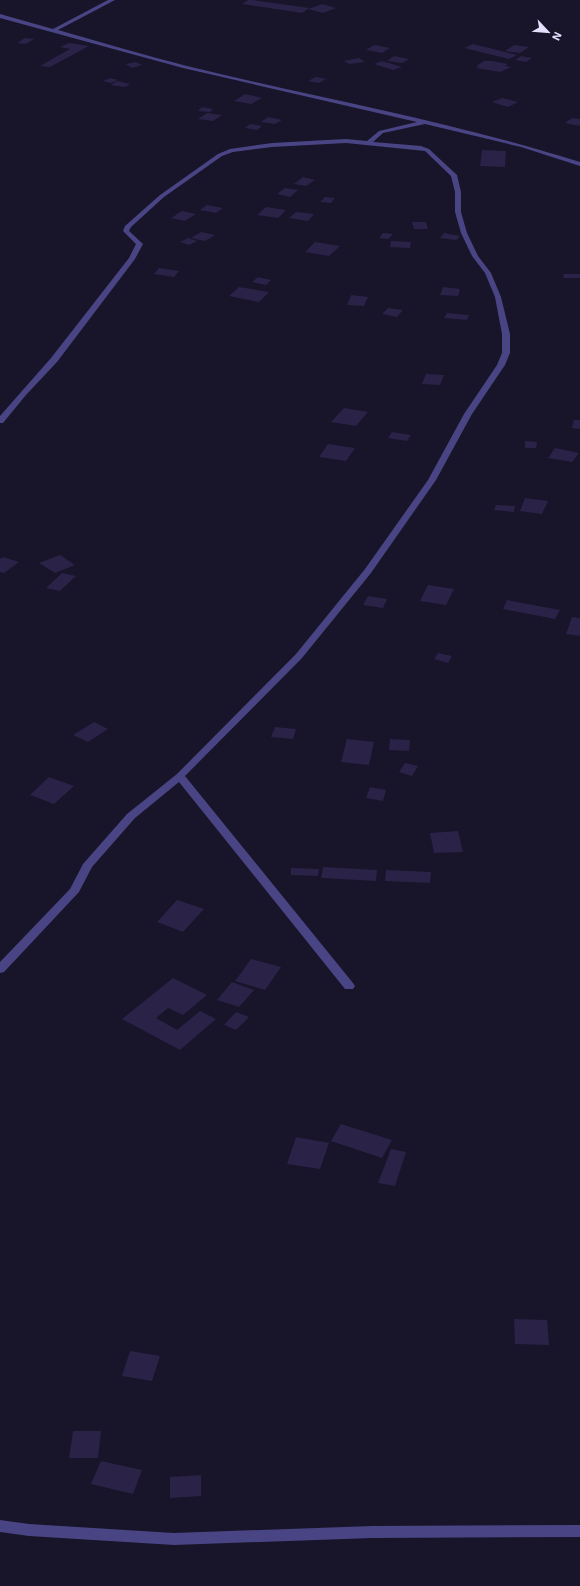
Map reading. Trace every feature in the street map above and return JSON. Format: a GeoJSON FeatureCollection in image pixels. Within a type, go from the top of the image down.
{"type":"FeatureCollection","features":[{"type":"Feature","properties":{"kind":"street"},"geometry":{"type":"LineString","coordinates":[[53,31],[112,0]]}},
{"type":"Feature","properties":{"kind":"street"},"geometry":{"type":"LineString","coordinates":[[0,16],[192,69],[426,121],[523,146],[580,164]]}},
{"type":"Feature","properties":{"kind":"street"},"geometry":{"type":"LineString","coordinates":[[368,143],[381,132],[426,121]]}},
{"type":"Feature","properties":{"kind":"street"},"geometry":{"type":"LineString","coordinates":[[0,421],[23,392],[54,360],[132,259],[140,244],[126,231],[133,222],[162,196],[215,158],[232,150],[272,145],[346,141],[421,148],[427,150],[454,175],[458,192],[458,212],[464,233],[475,256],[488,273],[498,297],[506,334],[506,353],[501,365],[468,414],[432,480],[368,571],[298,656],[180,776],[131,816],[87,866],[75,890],[0,969]]}},
{"type":"Feature","properties":{"kind":"street"},"geometry":{"type":"LineString","coordinates":[[180,776],[349,986]]}},
{"type":"Feature","properties":{"kind":"street"},"geometry":{"type":"LineString","coordinates":[[0,1526],[29,1530],[174,1538],[372,1532],[580,1531]]}},
{"type":"Feature","properties":{"kind":"building"},"geometry":{"type":"Polygon","coordinates":[[[248,0],[309,8],[302,13],[242,4],[248,0]]]}},
{"type":"Feature","properties":{"kind":"building"},"geometry":{"type":"Polygon","coordinates":[[[322,4],[336,8],[323,13],[308,9],[322,4]]]}},
{"type":"Feature","properties":{"kind":"building"},"geometry":{"type":"Polygon","coordinates":[[[25,38],[34,39],[26,44],[17,43],[25,38]]]}},
{"type":"Feature","properties":{"kind":"building"},"geometry":{"type":"Polygon","coordinates":[[[69,43],[89,46],[50,67],[40,66],[70,49],[60,47],[69,43]]]}},
{"type":"Feature","properties":{"kind":"building"},"geometry":{"type":"Polygon","coordinates":[[[473,44],[517,55],[509,59],[464,48],[473,44]]]}},
{"type":"Feature","properties":{"kind":"building"},"geometry":{"type":"Polygon","coordinates":[[[374,45],[390,48],[382,53],[366,50],[374,45]]]}},
{"type":"Feature","properties":{"kind":"building"},"geometry":{"type":"Polygon","coordinates":[[[514,45],[529,47],[520,53],[505,51],[514,45]]]}},
{"type":"Feature","properties":{"kind":"building"},"geometry":{"type":"Polygon","coordinates":[[[394,56],[409,59],[402,63],[387,61],[394,56]]]}},
{"type":"Feature","properties":{"kind":"building"},"geometry":{"type":"Polygon","coordinates":[[[521,56],[532,58],[526,62],[515,60],[521,56]]]}},
{"type":"Feature","properties":{"kind":"building"},"geometry":{"type":"Polygon","coordinates":[[[359,58],[365,62],[349,64],[344,61],[359,58]]]}},
{"type":"Feature","properties":{"kind":"building"},"geometry":{"type":"Polygon","coordinates":[[[382,61],[402,67],[393,70],[374,64],[382,61]]]}},
{"type":"Feature","properties":{"kind":"building"},"geometry":{"type":"Polygon","coordinates":[[[484,61],[508,64],[505,66],[511,67],[500,72],[476,68],[480,66],[476,66],[484,61]]]}},
{"type":"Feature","properties":{"kind":"building"},"geometry":{"type":"Polygon","coordinates":[[[136,62],[142,65],[132,68],[126,64],[136,62]]]}},
{"type":"Feature","properties":{"kind":"building"},"geometry":{"type":"Polygon","coordinates":[[[316,77],[326,79],[319,83],[308,81],[316,77]]]}},
{"type":"Feature","properties":{"kind":"building"},"geometry":{"type":"Polygon","coordinates":[[[110,78],[118,80],[111,83],[103,81],[110,78]]]}},
{"type":"Feature","properties":{"kind":"building"},"geometry":{"type":"Polygon","coordinates":[[[117,81],[130,84],[125,87],[111,85],[117,81]]]}},
{"type":"Feature","properties":{"kind":"building"},"geometry":{"type":"Polygon","coordinates":[[[245,94],[262,98],[251,104],[234,101],[245,94]]]}},
{"type":"Feature","properties":{"kind":"building"},"geometry":{"type":"Polygon","coordinates":[[[502,98],[518,102],[508,107],[492,102],[502,98]]]}},
{"type":"Feature","properties":{"kind":"building"},"geometry":{"type":"Polygon","coordinates":[[[202,107],[213,109],[210,112],[198,111],[202,107]]]}},
{"type":"Feature","properties":{"kind":"building"},"geometry":{"type":"Polygon","coordinates":[[[207,113],[222,115],[213,121],[198,119],[207,113]]]}},
{"type":"Feature","properties":{"kind":"building"},"geometry":{"type":"Polygon","coordinates":[[[268,117],[282,120],[275,124],[261,122],[268,117]]]}},
{"type":"Feature","properties":{"kind":"building"},"geometry":{"type":"Polygon","coordinates":[[[572,118],[580,119],[580,126],[565,123],[572,118]]]}},
{"type":"Feature","properties":{"kind":"building"},"geometry":{"type":"Polygon","coordinates":[[[250,124],[262,126],[257,130],[245,128],[250,124]]]}},
{"type":"Feature","properties":{"kind":"building"},"geometry":{"type":"Polygon","coordinates":[[[482,150],[506,151],[505,167],[480,166],[482,150]]]}},
{"type":"Feature","properties":{"kind":"building"},"geometry":{"type":"Polygon","coordinates":[[[303,177],[315,180],[306,186],[294,184],[303,177]]]}},
{"type":"Feature","properties":{"kind":"building"},"geometry":{"type":"Polygon","coordinates":[[[285,188],[298,190],[290,197],[277,194],[285,188]]]}},
{"type":"Feature","properties":{"kind":"building"},"geometry":{"type":"Polygon","coordinates":[[[325,197],[335,198],[331,203],[320,202],[325,197]]]}},
{"type":"Feature","properties":{"kind":"building"},"geometry":{"type":"Polygon","coordinates":[[[207,205],[223,208],[216,213],[200,210],[207,205]]]}},
{"type":"Feature","properties":{"kind":"building"},"geometry":{"type":"Polygon","coordinates":[[[266,207],[286,210],[278,218],[257,215],[266,207]]]}},
{"type":"Feature","properties":{"kind":"building"},"geometry":{"type":"Polygon","coordinates":[[[182,211],[196,214],[185,221],[171,218],[182,211]]]}},
{"type":"Feature","properties":{"kind":"building"},"geometry":{"type":"Polygon","coordinates":[[[296,212],[314,214],[308,221],[289,218],[296,212]]]}},
{"type":"Feature","properties":{"kind":"building"},"geometry":{"type":"Polygon","coordinates":[[[412,222],[426,222],[428,229],[414,229],[412,222]]]}},
{"type":"Feature","properties":{"kind":"building"},"geometry":{"type":"Polygon","coordinates":[[[201,232],[215,235],[205,241],[191,238],[201,232]]]}},
{"type":"Feature","properties":{"kind":"building"},"geometry":{"type":"Polygon","coordinates":[[[383,233],[393,234],[388,239],[379,238],[383,233]]]}},
{"type":"Feature","properties":{"kind":"building"},"geometry":{"type":"Polygon","coordinates":[[[444,233],[460,236],[456,240],[440,238],[444,233]]]}},
{"type":"Feature","properties":{"kind":"building"},"geometry":{"type":"Polygon","coordinates":[[[188,238],[197,241],[189,245],[180,242],[188,238]]]}},
{"type":"Feature","properties":{"kind":"building"},"geometry":{"type":"Polygon","coordinates":[[[391,241],[411,242],[410,248],[390,247],[391,241]]]}},
{"type":"Feature","properties":{"kind":"building"},"geometry":{"type":"Polygon","coordinates":[[[315,242],[340,246],[329,256],[305,252],[315,242]]]}},
{"type":"Feature","properties":{"kind":"building"},"geometry":{"type":"Polygon","coordinates":[[[159,268],[179,271],[174,277],[154,274],[159,268]]]}},
{"type":"Feature","properties":{"kind":"building"},"geometry":{"type":"Polygon","coordinates":[[[563,274],[580,274],[580,278],[564,278],[563,274]]]}},
{"type":"Feature","properties":{"kind":"building"},"geometry":{"type":"Polygon","coordinates":[[[258,277],[271,280],[266,285],[252,282],[258,277]]]}},
{"type":"Feature","properties":{"kind":"building"},"geometry":{"type":"Polygon","coordinates":[[[239,287],[269,292],[259,302],[229,296],[239,287]]]}},
{"type":"Feature","properties":{"kind":"building"},"geometry":{"type":"Polygon","coordinates":[[[443,287],[460,289],[458,296],[440,295],[443,287]]]}},
{"type":"Feature","properties":{"kind":"building"},"geometry":{"type":"Polygon","coordinates":[[[351,295],[368,297],[364,306],[347,305],[351,295]]]}},
{"type":"Feature","properties":{"kind":"building"},"geometry":{"type":"Polygon","coordinates":[[[388,308],[403,310],[397,317],[382,314],[388,308]]]}},
{"type":"Feature","properties":{"kind":"building"},"geometry":{"type":"Polygon","coordinates":[[[447,313],[469,315],[467,320],[444,318],[447,313]]]}},
{"type":"Feature","properties":{"kind":"building"},"geometry":{"type":"Polygon","coordinates":[[[426,374],[444,375],[440,385],[422,384],[426,374]]]}},
{"type":"Feature","properties":{"kind":"building"},"geometry":{"type":"Polygon","coordinates":[[[344,408],[368,412],[356,426],[331,422],[344,408]]]}},
{"type":"Feature","properties":{"kind":"building"},"geometry":{"type":"Polygon","coordinates":[[[574,420],[580,420],[580,429],[572,428],[574,420]]]}},
{"type":"Feature","properties":{"kind":"building"},"geometry":{"type":"Polygon","coordinates":[[[392,432],[411,435],[407,441],[388,438],[392,432]]]}},
{"type":"Feature","properties":{"kind":"building"},"geometry":{"type":"Polygon","coordinates":[[[525,441],[537,442],[536,448],[525,448],[525,441]]]}},
{"type":"Feature","properties":{"kind":"building"},"geometry":{"type":"Polygon","coordinates":[[[328,444],[355,448],[346,461],[319,457],[328,444]]]}},
{"type":"Feature","properties":{"kind":"building"},"geometry":{"type":"Polygon","coordinates":[[[555,448],[579,453],[572,462],[548,458],[555,448]]]}},
{"type":"Feature","properties":{"kind":"building"},"geometry":{"type":"Polygon","coordinates":[[[525,498],[548,501],[542,514],[520,511],[525,498]]]}},
{"type":"Feature","properties":{"kind":"building"},"geometry":{"type":"Polygon","coordinates":[[[496,505],[515,506],[514,512],[494,510],[496,505]]]}},
{"type":"Feature","properties":{"kind":"building"},"geometry":{"type":"Polygon","coordinates":[[[60,555],[75,565],[55,573],[39,563],[60,555]]]}},
{"type":"Feature","properties":{"kind":"building"},"geometry":{"type":"Polygon","coordinates":[[[3,557],[19,562],[4,573],[0,572],[0,559],[3,557]]]}},
{"type":"Feature","properties":{"kind":"building"},"geometry":{"type":"Polygon","coordinates":[[[62,573],[76,576],[60,591],[46,588],[62,573]]]}},
{"type":"Feature","properties":{"kind":"building"},"geometry":{"type":"Polygon","coordinates":[[[428,585],[454,589],[446,605],[420,601],[428,585]]]}},
{"type":"Feature","properties":{"kind":"building"},"geometry":{"type":"Polygon","coordinates":[[[368,596],[387,599],[383,608],[363,605],[368,596]]]}},
{"type":"Feature","properties":{"kind":"building"},"geometry":{"type":"Polygon","coordinates":[[[507,600],[560,610],[555,619],[503,609],[507,600]]]}},
{"type":"Feature","properties":{"kind":"building"},"geometry":{"type":"Polygon","coordinates":[[[572,617],[580,618],[580,636],[566,634],[572,617]]]}},
{"type":"Feature","properties":{"kind":"building"},"geometry":{"type":"Polygon","coordinates":[[[438,653],[452,656],[448,663],[434,659],[438,653]]]}},
{"type":"Feature","properties":{"kind":"building"},"geometry":{"type":"Polygon","coordinates":[[[94,722],[108,729],[88,742],[73,735],[94,722]]]}},
{"type":"Feature","properties":{"kind":"building"},"geometry":{"type":"Polygon","coordinates":[[[275,727],[296,729],[293,739],[271,737],[275,727]]]}},
{"type":"Feature","properties":{"kind":"building"},"geometry":{"type":"Polygon","coordinates":[[[347,739],[374,742],[369,765],[341,762],[347,739]]]}},
{"type":"Feature","properties":{"kind":"building"},"geometry":{"type":"Polygon","coordinates":[[[390,739],[410,740],[409,751],[389,750],[390,739]]]}},
{"type":"Feature","properties":{"kind":"building"},"geometry":{"type":"Polygon","coordinates":[[[405,763],[418,766],[412,776],[399,772],[405,763]]]}},
{"type":"Feature","properties":{"kind":"building"},"geometry":{"type":"Polygon","coordinates":[[[49,777],[74,786],[54,804],[30,795],[49,777]]]}},
{"type":"Feature","properties":{"kind":"building"},"geometry":{"type":"Polygon","coordinates":[[[370,787],[386,790],[383,801],[366,798],[370,787]]]}},
{"type":"Feature","properties":{"kind":"building"},"geometry":{"type":"Polygon","coordinates":[[[458,831],[463,852],[434,853],[430,833],[458,831]]]}},
{"type":"Feature","properties":{"kind":"building"},"geometry":{"type":"Polygon","coordinates":[[[323,867],[377,870],[376,881],[321,878],[323,867]]]}},
{"type":"Feature","properties":{"kind":"building"},"geometry":{"type":"Polygon","coordinates":[[[291,868],[319,869],[318,876],[291,875],[291,868]]]}},
{"type":"Feature","properties":{"kind":"building"},"geometry":{"type":"Polygon","coordinates":[[[386,870],[431,872],[430,883],[385,881],[386,870]]]}},
{"type":"Feature","properties":{"kind":"building"},"geometry":{"type":"Polygon","coordinates":[[[177,900],[204,909],[183,932],[157,922],[177,900]]]}},
{"type":"Feature","properties":{"kind":"building"},"geometry":{"type":"Polygon","coordinates":[[[251,959],[281,967],[265,990],[235,981],[251,959]]]}},
{"type":"Feature","properties":{"kind":"building"},"geometry":{"type":"Polygon","coordinates":[[[173,978],[207,995],[183,1015],[168,1008],[156,1018],[177,1030],[200,1011],[216,1019],[180,1050],[122,1019],[173,978]]]}},
{"type":"Feature","properties":{"kind":"building"},"geometry":{"type":"Polygon","coordinates":[[[232,982],[254,990],[239,1007],[217,1000],[232,982]]]}},
{"type":"Feature","properties":{"kind":"building"},"geometry":{"type":"Polygon","coordinates":[[[236,1012],[249,1017],[236,1030],[224,1025],[236,1012]]]}},
{"type":"Feature","properties":{"kind":"building"},"geometry":{"type":"Polygon","coordinates":[[[341,1124],[392,1140],[382,1158],[331,1141],[341,1124]]]}},
{"type":"Feature","properties":{"kind":"building"},"geometry":{"type":"Polygon","coordinates":[[[296,1137],[329,1143],[320,1169],[287,1164],[296,1137]]]}},
{"type":"Feature","properties":{"kind":"building"},"geometry":{"type":"Polygon","coordinates":[[[391,1149],[406,1152],[395,1186],[378,1183],[391,1149]]]}},
{"type":"Feature","properties":{"kind":"building"},"geometry":{"type":"Polygon","coordinates":[[[514,1319],[547,1320],[549,1345],[515,1344],[514,1319]]]}},
{"type":"Feature","properties":{"kind":"building"},"geometry":{"type":"Polygon","coordinates":[[[130,1351],[160,1356],[152,1381],[122,1376],[130,1351]]]}},
{"type":"Feature","properties":{"kind":"building"},"geometry":{"type":"Polygon","coordinates":[[[73,1431],[101,1431],[98,1458],[69,1458],[73,1431]]]}},
{"type":"Feature","properties":{"kind":"building"},"geometry":{"type":"Polygon","coordinates":[[[101,1461],[142,1470],[133,1494],[91,1484],[101,1461]]]}},
{"type":"Feature","properties":{"kind":"building"},"geometry":{"type":"Polygon","coordinates":[[[201,1475],[201,1496],[170,1498],[170,1477],[201,1475]]]}}]}
